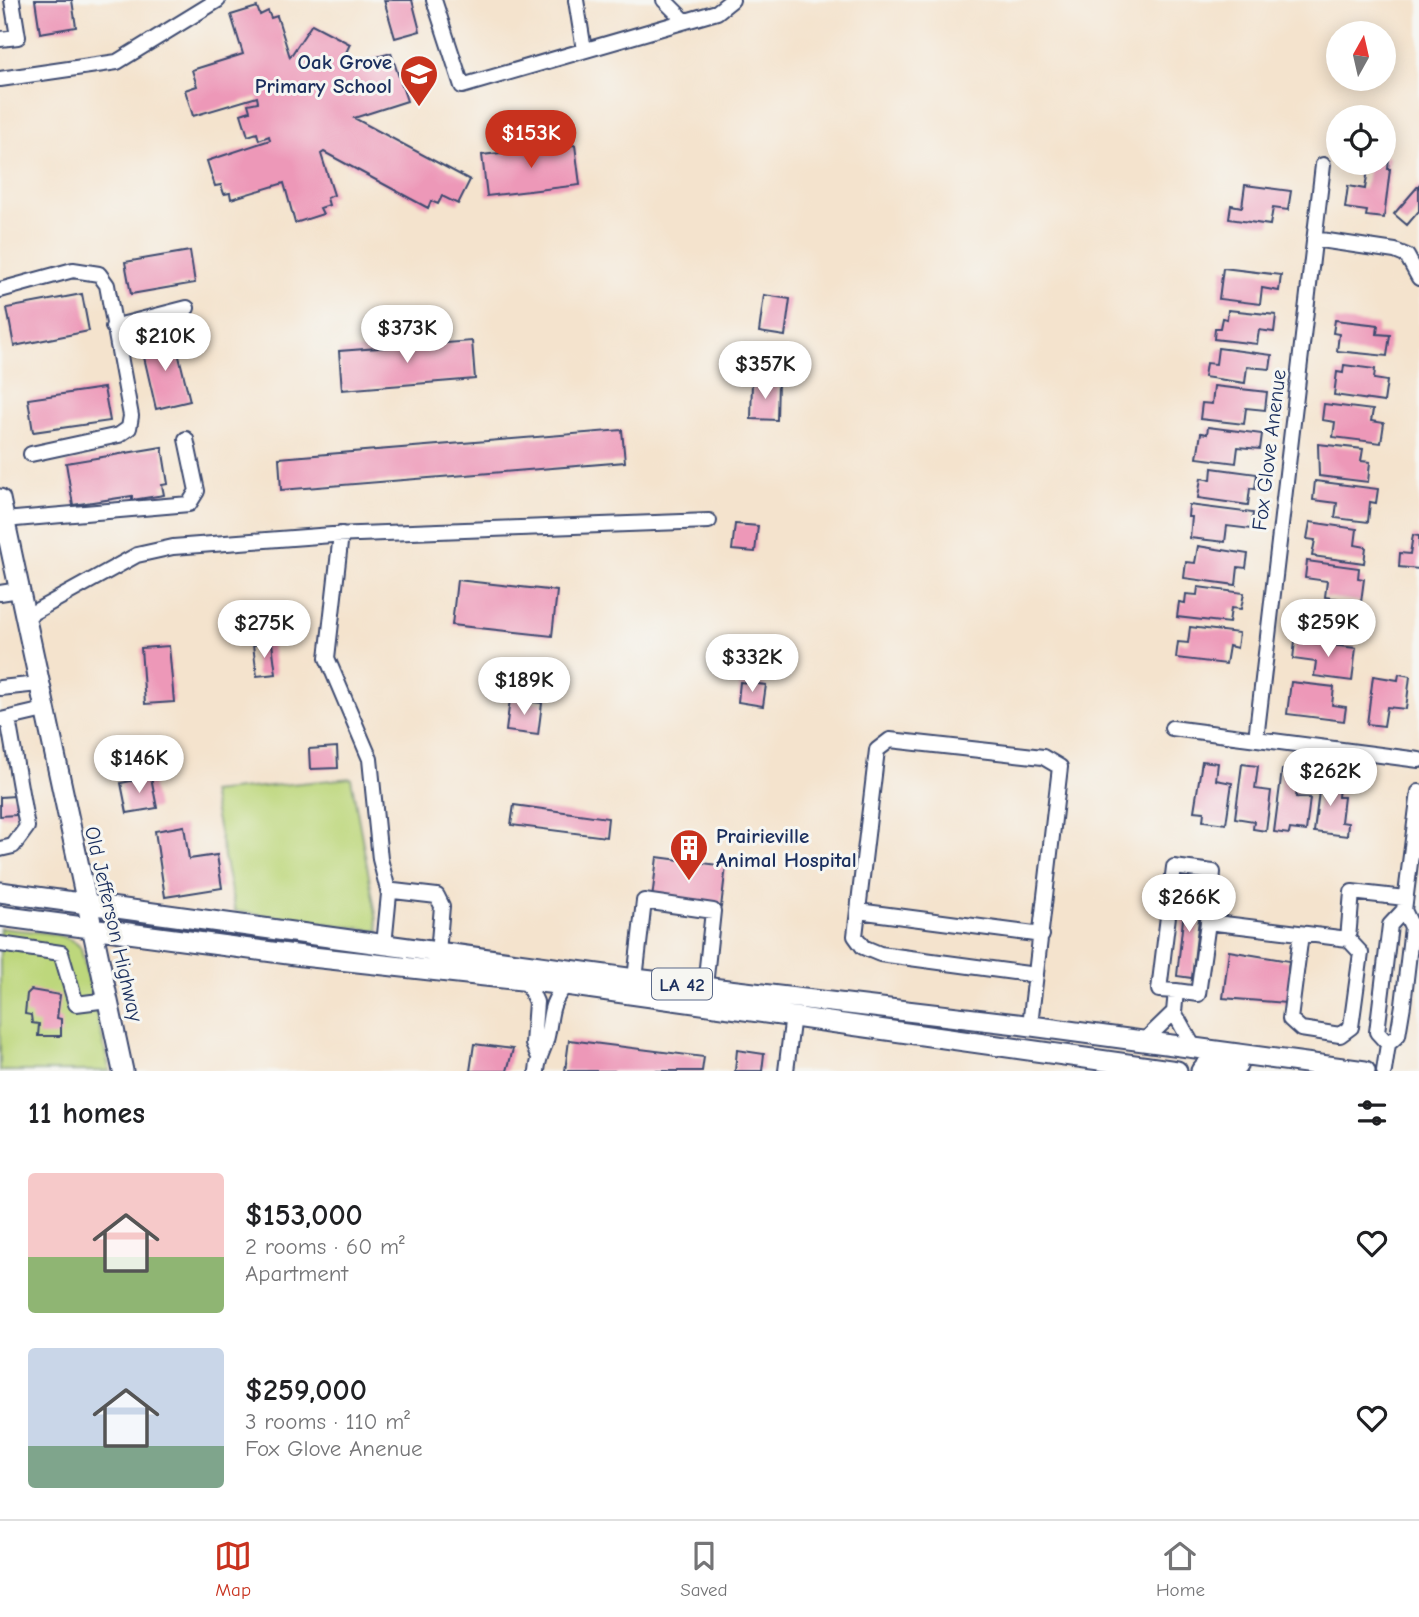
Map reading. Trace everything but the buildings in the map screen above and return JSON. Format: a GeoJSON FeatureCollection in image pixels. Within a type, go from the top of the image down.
{"type":"FeatureCollection","features":[{"type":"Feature","properties":{"kind":"main road","name":"Old Jefferson Highway"},"geometry":{"type":"LineString","coordinates":[[0,499],[10,592],[25,617],[123,1071]]}},
{"type":"Feature","properties":{"kind":"main road","name":"LA 42"},"geometry":{"type":"LineString","coordinates":[[0,892],[635,979],[1030,1026],[1365,1071]]}},
{"type":"Feature","properties":{"kind":"main road","name":"LA 42"},"geometry":{"type":"LineString","coordinates":[[0,916],[303,956],[566,985],[1177,1071]]}},
{"type":"Feature","properties":{"kind":"main road"},"geometry":{"type":"LineString","coordinates":[[1201,1071],[1213,1063],[1273,1071]]}},
{"type":"Feature","properties":{"kind":"street"},"geometry":{"type":"LineString","coordinates":[[0,39],[18,37],[12,0]]}},
{"type":"Feature","properties":{"kind":"street"},"geometry":{"type":"LineString","coordinates":[[0,79],[117,62],[218,0]]}},
{"type":"Feature","properties":{"kind":"street"},"geometry":{"type":"LineString","coordinates":[[434,0],[461,86],[717,12],[732,0]]}},
{"type":"Feature","properties":{"kind":"street"},"geometry":{"type":"LineString","coordinates":[[576,0],[584,50]]}},
{"type":"Feature","properties":{"kind":"street"},"geometry":{"type":"LineString","coordinates":[[663,0],[684,20]]}},
{"type":"Feature","properties":{"kind":"street","name":"Fox Glove Anenue"},"geometry":{"type":"LineString","coordinates":[[1256,739],[1323,165]]}},
{"type":"Feature","properties":{"kind":"street"},"geometry":{"type":"LineString","coordinates":[[1314,239],[1395,251],[1407,256],[1419,278]]}},
{"type":"Feature","properties":{"kind":"street"},"geometry":{"type":"LineString","coordinates":[[0,290],[73,270],[88,270],[99,274],[107,285],[131,416],[129,428],[119,435],[32,454]]}},
{"type":"Feature","properties":{"kind":"street"},"geometry":{"type":"LineString","coordinates":[[113,327],[187,308]]}},
{"type":"Feature","properties":{"kind":"street"},"geometry":{"type":"LineString","coordinates":[[4,533],[189,504],[197,491],[186,439]]}},
{"type":"Feature","properties":{"kind":"street"},"geometry":{"type":"LineString","coordinates":[[25,617],[138,555],[173,547],[341,534],[709,521]]}},
{"type":"Feature","properties":{"kind":"street"},"geometry":{"type":"LineString","coordinates":[[341,534],[327,658],[370,759],[378,844],[388,894],[384,945]]}},
{"type":"Feature","properties":{"kind":"street"},"geometry":{"type":"LineString","coordinates":[[0,688],[38,684]]}},
{"type":"Feature","properties":{"kind":"street"},"geometry":{"type":"LineString","coordinates":[[0,849],[13,846],[27,827],[4,720],[44,710]]}},
{"type":"Feature","properties":{"kind":"street"},"geometry":{"type":"LineString","coordinates":[[1172,728],[1419,760]]}},
{"type":"Feature","properties":{"kind":"street"},"geometry":{"type":"LineString","coordinates":[[1030,1026],[1042,935],[1059,767],[1043,757],[890,740],[883,743],[877,750],[855,936],[863,947],[880,954],[1036,975]]}},
{"type":"Feature","properties":{"kind":"street"},"geometry":{"type":"LineString","coordinates":[[1388,1044],[1377,1032],[1383,981],[1390,926],[1404,904],[1419,792]]}},
{"type":"Feature","properties":{"kind":"street"},"geometry":{"type":"LineString","coordinates":[[1174,867],[1213,872],[1198,994],[1176,992],[1159,990],[1174,867]]}},
{"type":"Feature","properties":{"kind":"street"},"geometry":{"type":"LineString","coordinates":[[388,894],[394,891],[437,897],[440,900],[438,953]]}},
{"type":"Feature","properties":{"kind":"street"},"geometry":{"type":"LineString","coordinates":[[1348,939],[1352,892],[1404,904]]}},
{"type":"Feature","properties":{"kind":"street"},"geometry":{"type":"LineString","coordinates":[[635,979],[644,901],[713,911],[705,986]]}},
{"type":"Feature","properties":{"kind":"street"},"geometry":{"type":"LineString","coordinates":[[1384,1071],[1388,1044],[1398,1034],[1412,927],[1404,904]]}},
{"type":"Feature","properties":{"kind":"street"},"geometry":{"type":"LineString","coordinates":[[858,911],[1042,935]]}},
{"type":"Feature","properties":{"kind":"street"},"geometry":{"type":"LineString","coordinates":[[1208,922],[1348,939],[1361,953],[1351,1027],[1340,1035],[1301,1029],[1290,1019],[1301,934]]}},
{"type":"Feature","properties":{"kind":"street"},"geometry":{"type":"LineString","coordinates":[[0,944],[61,953],[76,1004],[108,1000]]}},
{"type":"Feature","properties":{"kind":"street"},"geometry":{"type":"LineString","coordinates":[[526,980],[543,1013]]}},
{"type":"Feature","properties":{"kind":"street"},"geometry":{"type":"LineString","coordinates":[[1383,981],[1405,983]]}},
{"type":"Feature","properties":{"kind":"street"},"geometry":{"type":"LineString","coordinates":[[537,1071],[538,1055],[533,1044],[543,1013],[566,985]]}},
{"type":"Feature","properties":{"kind":"street"},"geometry":{"type":"LineString","coordinates":[[1176,992],[1174,1012],[1194,1048]]}},
{"type":"Feature","properties":{"kind":"street"},"geometry":{"type":"LineString","coordinates":[[1144,1041],[1174,1012]]}},
{"type":"Feature","properties":{"kind":"street"},"geometry":{"type":"LineString","coordinates":[[786,1071],[793,1016]]}},
{"type":"Feature","properties":{"kind":"green space"},"geometry":{"type":"Polygon","coordinates":[[[351,778],[379,931],[235,911],[211,792],[351,778]]]}},
{"type":"Feature","properties":{"kind":"green space"},"geometry":{"type":"Polygon","coordinates":[[[0,928],[55,934],[81,948],[110,1071],[0,1071],[0,928]]]}},
{"type":"Feature","properties":{"kind":"place","name":"Oak Grove Primary School"},"geometry":{"type":"Point","coordinates":[419,108]}},
{"type":"Feature","properties":{"kind":"place","name":"Prairieville Animal Hospital"},"geometry":{"type":"Point","coordinates":[689,882]}}]}
